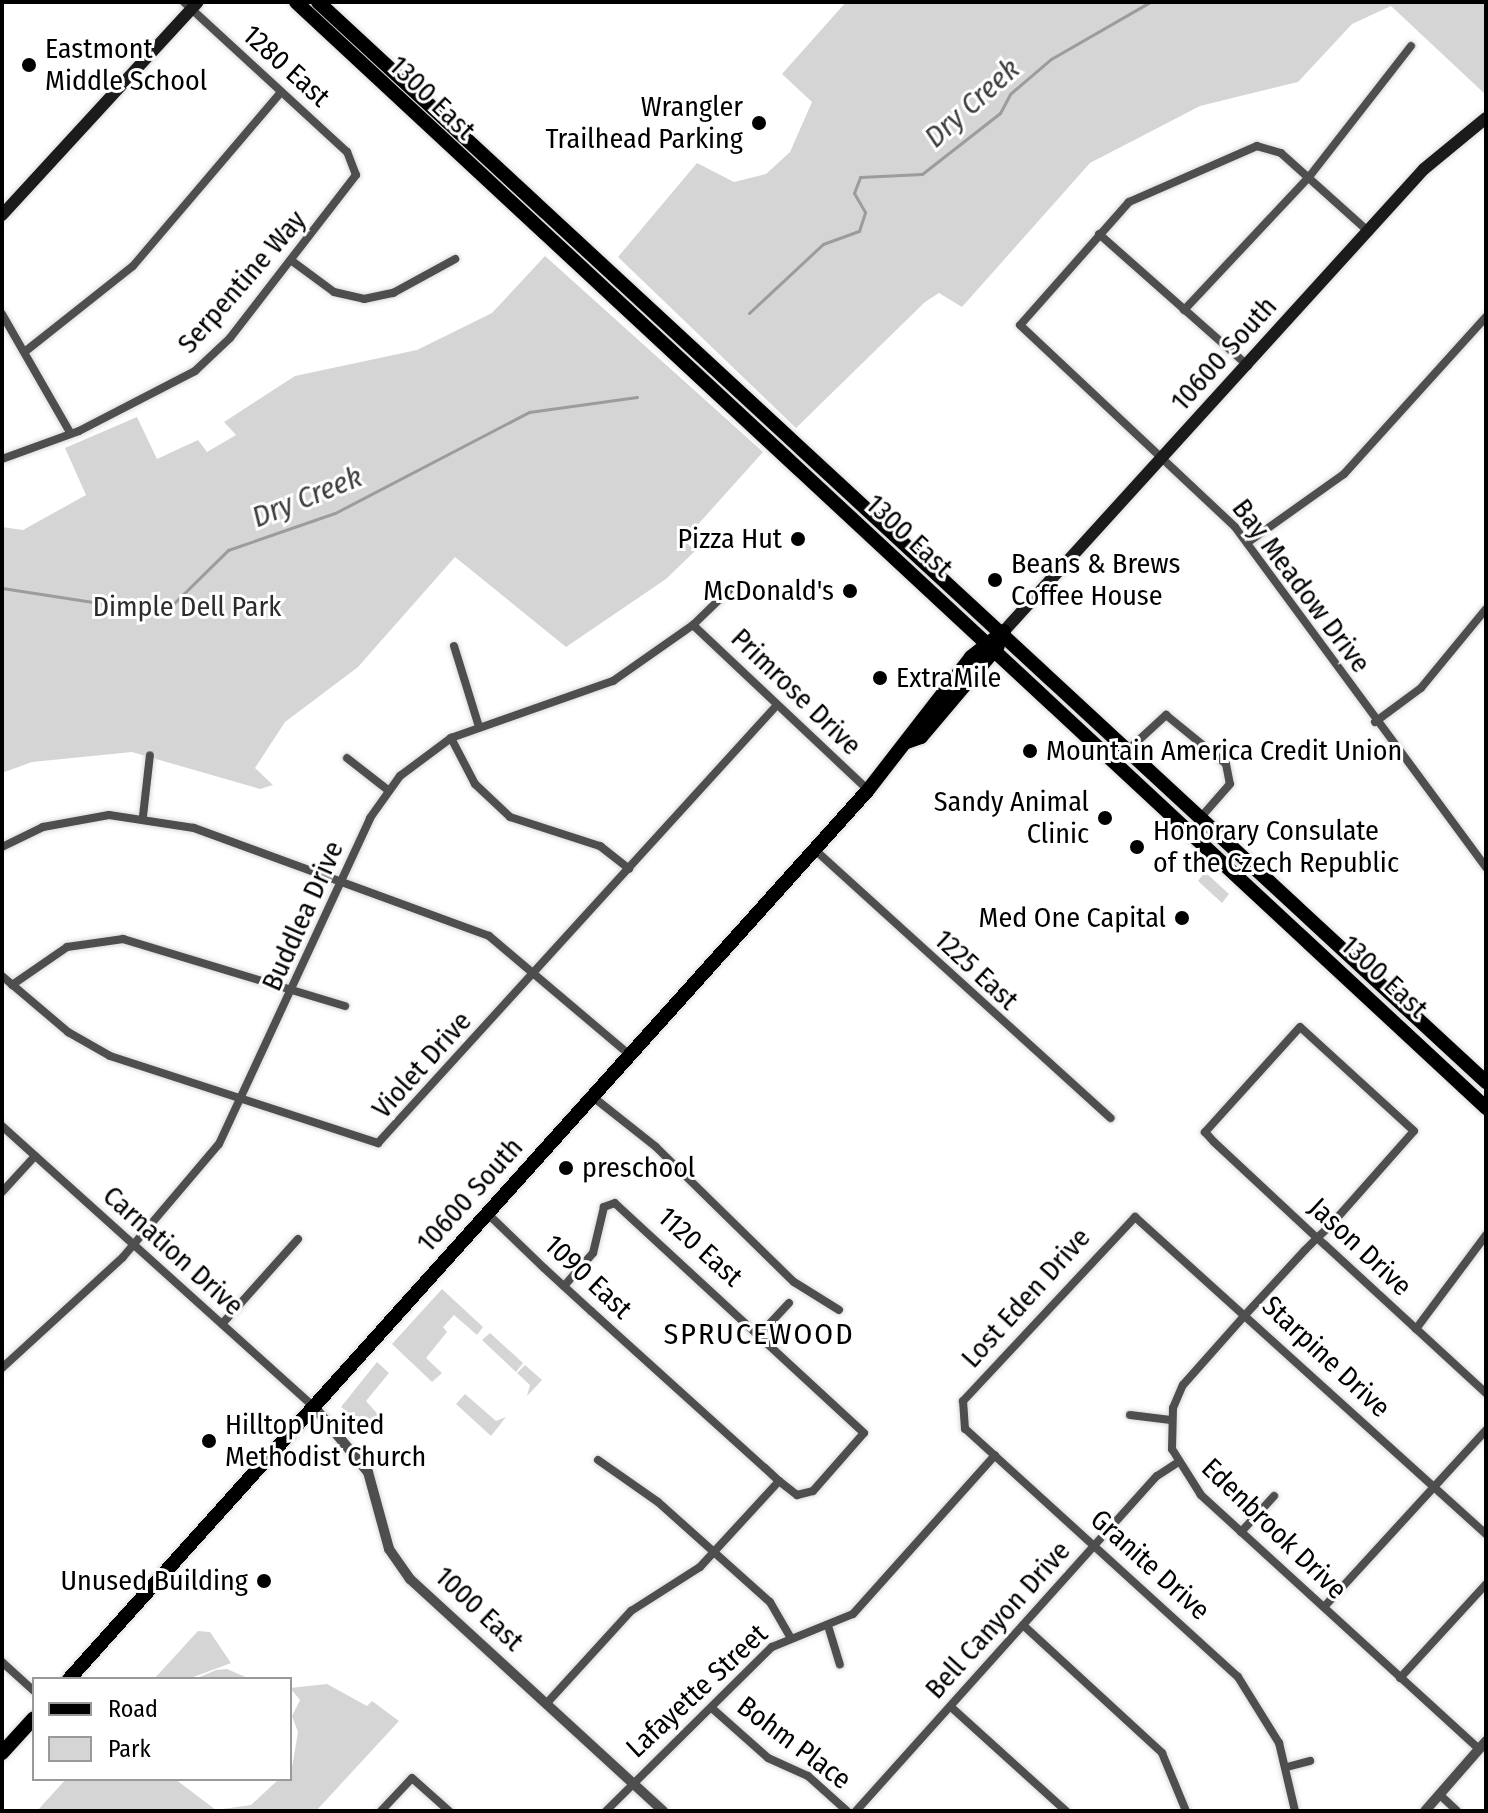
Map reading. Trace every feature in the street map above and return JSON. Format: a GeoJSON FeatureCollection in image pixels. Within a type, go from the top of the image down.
{"type":"FeatureCollection","features":[{"type":"Feature","properties":{"kind":"main road","name":"1300 East"},"geometry":{"type":"LineString","coordinates":[[296,2],[1486,1108]]}},
{"type":"Feature","properties":{"kind":"main road","name":"1300 East"},"geometry":{"type":"LineString","coordinates":[[318,2],[373,56],[1004,631],[1486,1082]]}},
{"type":"Feature","properties":{"kind":"main road"},"geometry":{"type":"LineString","coordinates":[[2,215],[191,4]]}},
{"type":"Feature","properties":{"kind":"main road"},"geometry":{"type":"LineString","coordinates":[[322,27],[373,56]]}},
{"type":"Feature","properties":{"kind":"main road","name":"10600 South"},"geometry":{"type":"LineString","coordinates":[[71,1677],[815,850],[1004,631],[1248,367],[1438,154],[1486,118]]}},
{"type":"Feature","properties":{"kind":"main road"},"geometry":{"type":"LineString","coordinates":[[1450,1073],[1486,1099]]}},
{"type":"Feature","properties":{"kind":"main road"},"geometry":{"type":"LineString","coordinates":[[2,1753],[32,1720]]}},
{"type":"Feature","properties":{"kind":"street","name":"1280 East"},"geometry":{"type":"LineString","coordinates":[[191,4],[355,165]]}},
{"type":"Feature","properties":{"kind":"street"},"geometry":{"type":"LineString","coordinates":[[1184,310],[1309,177],[1411,46]]}},
{"type":"Feature","properties":{"kind":"street"},"geometry":{"type":"LineString","coordinates":[[27,350],[133,266],[281,92]]}},
{"type":"Feature","properties":{"kind":"street"},"geometry":{"type":"LineString","coordinates":[[1248,367],[1099,234],[1129,202],[1257,146],[1281,153],[1369,232]]}},
{"type":"Feature","properties":{"kind":"street","name":"Serpentine Way"},"geometry":{"type":"LineString","coordinates":[[2,459],[71,434],[195,371],[292,261],[350,189],[355,165]]}},
{"type":"Feature","properties":{"kind":"street","name":"Bay Meadow Drive"},"geometry":{"type":"LineString","coordinates":[[1099,234],[1020,325],[1163,459],[1247,543],[1375,722],[1486,867]]}},
{"type":"Feature","properties":{"kind":"street"},"geometry":{"type":"LineString","coordinates":[[292,261],[334,292],[364,299],[393,293],[455,259]]}},
{"type":"Feature","properties":{"kind":"street"},"geometry":{"type":"LineString","coordinates":[[2,314],[27,350],[71,434]]}},
{"type":"Feature","properties":{"kind":"street"},"geometry":{"type":"LineString","coordinates":[[1247,543],[1344,474],[1486,317]]}},
{"type":"Feature","properties":{"kind":"street","name":"Buddlea Drive"},"geometry":{"type":"LineString","coordinates":[[2,1368],[133,1246],[203,1165],[244,1102],[342,882],[388,790],[451,738],[586,694],[693,625],[731,588]]}},
{"type":"Feature","properties":{"kind":"street"},"geometry":{"type":"LineString","coordinates":[[1375,722],[1421,688],[1486,609]]}},
{"type":"Feature","properties":{"kind":"street","name":"Primrose Drive"},"geometry":{"type":"LineString","coordinates":[[693,625],[868,790]]}},
{"type":"Feature","properties":{"kind":"street"},"geometry":{"type":"LineString","coordinates":[[454,646],[479,727]]}},
{"type":"Feature","properties":{"kind":"street","name":"Violet Drive"},"geometry":{"type":"LineString","coordinates":[[2,976],[110,1056],[378,1143],[777,705]]}},
{"type":"Feature","properties":{"kind":"street"},"geometry":{"type":"LineString","coordinates":[[1128,750],[1166,715],[1231,772],[1228,788],[1201,817]]}},
{"type":"Feature","properties":{"kind":"street"},"geometry":{"type":"LineString","coordinates":[[451,738],[475,784],[510,817],[600,846],[629,869]]}},
{"type":"Feature","properties":{"kind":"street"},"geometry":{"type":"LineString","coordinates":[[143,816],[150,755]]}},
{"type":"Feature","properties":{"kind":"street"},"geometry":{"type":"LineString","coordinates":[[347,758],[388,790]]}},
{"type":"Feature","properties":{"kind":"street"},"geometry":{"type":"LineString","coordinates":[[2,847],[75,819],[143,816],[342,882],[489,936],[536,971],[630,1055]]}},
{"type":"Feature","properties":{"kind":"street","name":"1225 East"},"geometry":{"type":"LineString","coordinates":[[815,850],[1111,1118]]}},
{"type":"Feature","properties":{"kind":"street"},"geometry":{"type":"LineString","coordinates":[[12,985],[67,947],[123,939],[345,1006]]}},
{"type":"Feature","properties":{"kind":"street","name":"Edenbrook Drive"},"geometry":{"type":"LineString","coordinates":[[1205,1132],[1300,1027],[1414,1131],[1183,1385],[1171,1420],[1177,1463],[1241,1532],[1400,1678],[1482,1745]]}},
{"type":"Feature","properties":{"kind":"street"},"geometry":{"type":"LineString","coordinates":[[593,1097],[656,1147],[794,1282],[839,1310]]}},
{"type":"Feature","properties":{"kind":"street","name":"Carnation Drive"},"geometry":{"type":"LineString","coordinates":[[2,1126],[315,1408]]}},
{"type":"Feature","properties":{"kind":"street","name":"Jason Drive"},"geometry":{"type":"LineString","coordinates":[[1205,1132],[1486,1393]]}},
{"type":"Feature","properties":{"kind":"street"},"geometry":{"type":"LineString","coordinates":[[2,1192],[35,1156]]}},
{"type":"Feature","properties":{"kind":"street","name":"1120 East"},"geometry":{"type":"LineString","coordinates":[[564,1286],[593,1253],[607,1201],[628,1212],[864,1429],[803,1497]]}},
{"type":"Feature","properties":{"kind":"street","name":"1090 East"},"geometry":{"type":"LineString","coordinates":[[488,1214],[779,1481],[803,1497]]}},
{"type":"Feature","properties":{"kind":"street","name":"Starpine Drive"},"geometry":{"type":"LineString","coordinates":[[1135,1217],[1246,1314],[1486,1534]]}},
{"type":"Feature","properties":{"kind":"street","name":"Lost Eden Drive"},"geometry":{"type":"LineString","coordinates":[[959,1416],[963,1401],[1135,1217]]}},
{"type":"Feature","properties":{"kind":"street"},"geometry":{"type":"LineString","coordinates":[[1416,1329],[1486,1235]]}},
{"type":"Feature","properties":{"kind":"street"},"geometry":{"type":"LineString","coordinates":[[222,1324],[298,1239]]}},
{"type":"Feature","properties":{"kind":"street"},"geometry":{"type":"LineString","coordinates":[[761,1333],[789,1303]]}},
{"type":"Feature","properties":{"kind":"street","name":"1000 East"},"geometry":{"type":"LineString","coordinates":[[315,1408],[368,1472],[398,1565],[663,1811]]}},
{"type":"Feature","properties":{"kind":"street"},"geometry":{"type":"LineString","coordinates":[[1130,1415],[1171,1420]]}},
{"type":"Feature","properties":{"kind":"street","name":"Granite Drive"},"geometry":{"type":"LineString","coordinates":[[959,1416],[995,1455],[1238,1677],[1268,1719],[1287,1767],[1295,1811]]}},
{"type":"Feature","properties":{"kind":"street"},"geometry":{"type":"LineString","coordinates":[[1324,1607],[1486,1430]]}},
{"type":"Feature","properties":{"kind":"street","name":"Lafayette Street"},"geometry":{"type":"LineString","coordinates":[[606,1811],[679,1733],[714,1710],[790,1636],[829,1629],[853,1614],[995,1455]]}},
{"type":"Feature","properties":{"kind":"street"},"geometry":{"type":"LineString","coordinates":[[598,1460],[715,1552],[777,1609],[790,1636]]}},
{"type":"Feature","properties":{"kind":"street","name":"Bell Canyon Drive"},"geometry":{"type":"LineString","coordinates":[[856,1811],[1095,1545],[1177,1463]]}},
{"type":"Feature","properties":{"kind":"street"},"geometry":{"type":"LineString","coordinates":[[546,1704],[631,1611],[715,1552],[779,1481]]}},
{"type":"Feature","properties":{"kind":"street"},"geometry":{"type":"LineString","coordinates":[[1241,1532],[1274,1496]]}},
{"type":"Feature","properties":{"kind":"street"},"geometry":{"type":"LineString","coordinates":[[1400,1678],[1486,1584]]}},
{"type":"Feature","properties":{"kind":"street"},"geometry":{"type":"LineString","coordinates":[[1023,1625],[1162,1753],[1186,1811]]}},
{"type":"Feature","properties":{"kind":"street"},"geometry":{"type":"LineString","coordinates":[[829,1629],[840,1664]]}},
{"type":"Feature","properties":{"kind":"street"},"geometry":{"type":"LineString","coordinates":[[2,1662],[32,1689]]}},
{"type":"Feature","properties":{"kind":"street"},"geometry":{"type":"LineString","coordinates":[[951,1707],[1066,1811]]}},
{"type":"Feature","properties":{"kind":"street","name":"Bohm Place"},"geometry":{"type":"LineString","coordinates":[[714,1710],[768,1758],[808,1776],[847,1811]]}},
{"type":"Feature","properties":{"kind":"street"},"geometry":{"type":"LineString","coordinates":[[1425,1811],[1482,1745]]}},
{"type":"Feature","properties":{"kind":"street"},"geometry":{"type":"LineString","coordinates":[[1287,1767],[1310,1761]]}},
{"type":"Feature","properties":{"kind":"street"},"geometry":{"type":"LineString","coordinates":[[381,1811],[412,1778],[449,1811]]}},
{"type":"Feature","properties":{"kind":"street"},"geometry":{"type":"LineString","coordinates":[[1440,1795],[1457,1811]]}},
{"type":"Feature","properties":{"kind":"green space"},"geometry":{"type":"Polygon","coordinates":[[[846,2],[1486,2],[1486,95],[1391,6],[1352,24],[1298,82],[1200,106],[1090,163],[962,307],[939,293],[925,302],[796,428],[618,257],[697,163],[734,182],[766,174],[790,152],[812,102],[782,74],[846,2]]]}},
{"type":"Feature","properties":{"kind":"green space","name":"Dimple Dell Park"},"geometry":{"type":"Polygon","coordinates":[[[545,256],[763,452],[684,540],[695,551],[666,579],[566,647],[455,557],[358,667],[285,722],[255,768],[273,785],[260,789],[132,752],[32,762],[2,773],[2,527],[23,530],[86,495],[65,448],[137,417],[157,459],[198,440],[207,452],[236,435],[224,422],[295,376],[417,350],[492,313],[545,256]]]}},
{"type":"Feature","properties":{"kind":"green space"},"geometry":{"type":"Polygon","coordinates":[[[1205,872],[1229,894],[1222,903],[1198,881],[1205,872]]]}},
{"type":"Feature","properties":{"kind":"green space"},"geometry":{"type":"Polygon","coordinates":[[[442,1289],[483,1327],[477,1335],[454,1315],[443,1327],[447,1332],[426,1358],[442,1373],[432,1382],[392,1344],[442,1289]]]}},
{"type":"Feature","properties":{"kind":"green space"},"geometry":{"type":"Polygon","coordinates":[[[490,1333],[523,1363],[516,1372],[482,1340],[490,1333]]]}},
{"type":"Feature","properties":{"kind":"green space"},"geometry":{"type":"Polygon","coordinates":[[[377,1362],[389,1373],[366,1401],[383,1420],[372,1432],[341,1407],[377,1362]]]}},
{"type":"Feature","properties":{"kind":"green space"},"geometry":{"type":"Polygon","coordinates":[[[525,1365],[542,1380],[527,1396],[530,1385],[517,1373],[525,1365]]]}},
{"type":"Feature","properties":{"kind":"green space"},"geometry":{"type":"Polygon","coordinates":[[[465,1394],[496,1421],[506,1417],[491,1436],[456,1404],[465,1394]]]}},
{"type":"Feature","properties":{"kind":"green space"},"geometry":{"type":"Polygon","coordinates":[[[198,1631],[210,1632],[231,1663],[193,1677],[156,1677],[198,1631]]]}},
{"type":"Feature","properties":{"kind":"green space"},"geometry":{"type":"Polygon","coordinates":[[[227,1669],[245,1677],[200,1677],[227,1669]]]}},
{"type":"Feature","properties":{"kind":"green space"},"geometry":{"type":"Polygon","coordinates":[[[327,1684],[367,1706],[372,1701],[399,1721],[316,1811],[37,1811],[64,1781],[178,1781],[216,1810],[251,1805],[277,1781],[292,1781],[298,1732],[292,1716],[300,1700],[292,1688],[327,1684]]]}},
{"type":"Feature","properties":{"kind":"waterway","name":"Dry Creek"},"geometry":{"type":"LineString","coordinates":[[749,313],[823,244],[859,231],[865,212],[854,193],[860,177],[922,174],[1000,113],[1010,94],[1051,59],[1150,2]]}},
{"type":"Feature","properties":{"kind":"waterway","name":"Dry Creek"},"geometry":{"type":"LineString","coordinates":[[2,588],[164,613],[228,550],[335,513],[529,412],[637,397]]}},
{"type":"Feature","properties":{"kind":"place","name":"Eastmont Middle School"},"geometry":{"type":"Point","coordinates":[29,65]}},
{"type":"Feature","properties":{"kind":"place","name":"Wrangler Trailhead Parking"},"geometry":{"type":"Point","coordinates":[759,123]}},
{"type":"Feature","properties":{"kind":"place","name":"Pizza Hut"},"geometry":{"type":"Point","coordinates":[798,539]}},
{"type":"Feature","properties":{"kind":"place","name":"Beans & Brews Coffee House"},"geometry":{"type":"Point","coordinates":[995,580]}},
{"type":"Feature","properties":{"kind":"place","name":"McDonald's"},"geometry":{"type":"Point","coordinates":[850,591]}},
{"type":"Feature","properties":{"kind":"place","name":"ExtraMile"},"geometry":{"type":"Point","coordinates":[880,678]}},
{"type":"Feature","properties":{"kind":"place","name":"Mountain America Credit Union"},"geometry":{"type":"Point","coordinates":[1030,751]}},
{"type":"Feature","properties":{"kind":"place","name":"Sandy Animal Clinic"},"geometry":{"type":"Point","coordinates":[1105,818]}},
{"type":"Feature","properties":{"kind":"place","name":"Honorary Consulate of the Czech Republic"},"geometry":{"type":"Point","coordinates":[1137,847]}},
{"type":"Feature","properties":{"kind":"place","name":"Med One Capital"},"geometry":{"type":"Point","coordinates":[1182,918]}},
{"type":"Feature","properties":{"kind":"place","name":"preschool"},"geometry":{"type":"Point","coordinates":[566,1168]}},
{"type":"Feature","properties":{"kind":"place","name":"Hilltop United Methodist Church"},"geometry":{"type":"Point","coordinates":[209,1441]}},
{"type":"Feature","properties":{"kind":"place","name":"Unused Building"},"geometry":{"type":"Point","coordinates":[264,1581]}},
{"type":"Feature","properties":{"kind":"district","name":"SPRUCEWOOD"},"geometry":{"type":"Point","coordinates":[759,1334]}}]}
